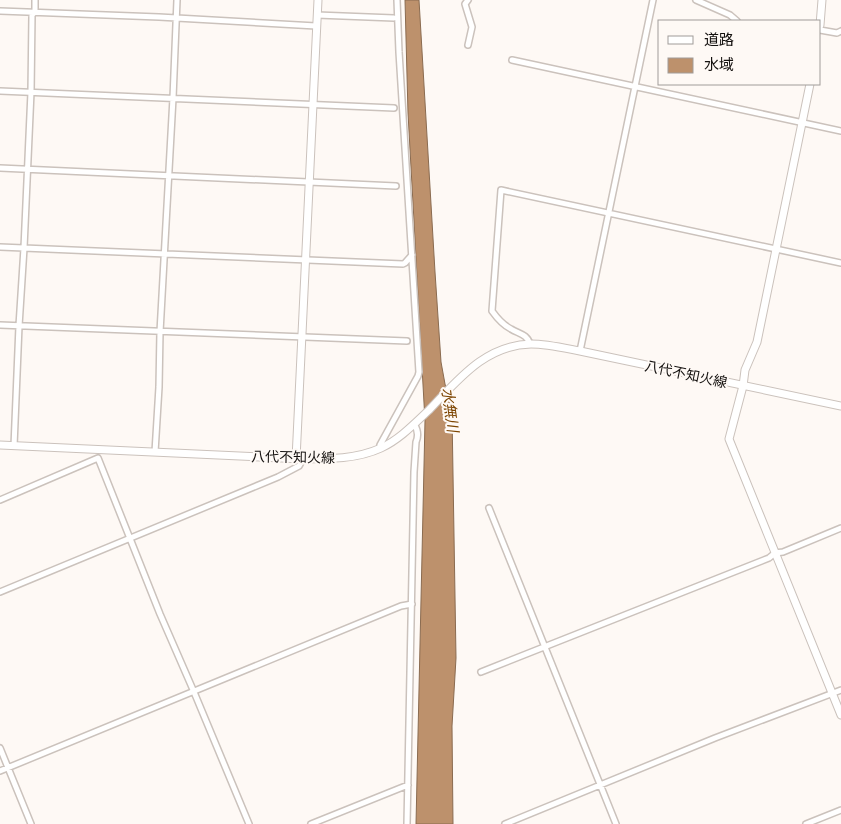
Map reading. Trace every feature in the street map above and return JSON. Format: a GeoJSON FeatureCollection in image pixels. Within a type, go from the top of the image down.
{"type":"FeatureCollection","features":[{"type":"Feature","properties":{"kind":"main road"},"geometry":{"type":"LineString","coordinates":[[299,459],[302,337],[318,0]]}},
{"type":"Feature","properties":{"kind":"main road"},"geometry":{"type":"LineString","coordinates":[[820,20],[822,0]]}},
{"type":"Feature","properties":{"kind":"main road"},"geometry":{"type":"LineString","coordinates":[[810,85],[757,342],[745,370],[729,439],[841,715]]}},
{"type":"Feature","properties":{"kind":"main road","name":"八代不知火線"},"geometry":{"type":"LineString","coordinates":[[0,445],[299,459],[335,459],[363,454],[380,448],[402,435],[477,362],[503,348],[530,344],[542,344],[580,351],[841,406]]}},
{"type":"Feature","properties":{"kind":"street"},"geometry":{"type":"LineString","coordinates":[[14,446],[32,92],[32,15],[35,12],[35,0]]}},
{"type":"Feature","properties":{"kind":"street"},"geometry":{"type":"LineString","coordinates":[[155,452],[177,0]]}},
{"type":"Feature","properties":{"kind":"street"},"geometry":{"type":"LineString","coordinates":[[380,448],[419,372],[397,0]]}},
{"type":"Feature","properties":{"kind":"street"},"geometry":{"type":"LineString","coordinates":[[468,0],[465,4],[472,27],[468,45]]}},
{"type":"Feature","properties":{"kind":"street"},"geometry":{"type":"LineString","coordinates":[[580,351],[653,0]]}},
{"type":"Feature","properties":{"kind":"street"},"geometry":{"type":"LineString","coordinates":[[696,0],[730,15],[736,20]]}},
{"type":"Feature","properties":{"kind":"street"},"geometry":{"type":"LineString","coordinates":[[0,11],[316,26]]}},
{"type":"Feature","properties":{"kind":"street"},"geometry":{"type":"LineString","coordinates":[[317,15],[394,18]]}},
{"type":"Feature","properties":{"kind":"street"},"geometry":{"type":"LineString","coordinates":[[821,30],[841,31]]}},
{"type":"Feature","properties":{"kind":"street"},"geometry":{"type":"LineString","coordinates":[[512,60],[841,131]]}},
{"type":"Feature","properties":{"kind":"street"},"geometry":{"type":"LineString","coordinates":[[0,91],[394,108]]}},
{"type":"Feature","properties":{"kind":"street"},"geometry":{"type":"LineString","coordinates":[[0,168],[396,186]]}},
{"type":"Feature","properties":{"kind":"street"},"geometry":{"type":"LineString","coordinates":[[530,344],[525,336],[511,330],[492,311],[501,190],[841,263]]}},
{"type":"Feature","properties":{"kind":"street"},"geometry":{"type":"LineString","coordinates":[[0,247],[403,264],[412,255]]}},
{"type":"Feature","properties":{"kind":"street"},"geometry":{"type":"LineString","coordinates":[[0,325],[407,341]]}},
{"type":"Feature","properties":{"kind":"street"},"geometry":{"type":"LineString","coordinates":[[407,824],[414,472],[418,437],[416,423]]}},
{"type":"Feature","properties":{"kind":"street"},"geometry":{"type":"LineString","coordinates":[[0,500],[98,458],[160,614],[248,824]]}},
{"type":"Feature","properties":{"kind":"street"},"geometry":{"type":"LineString","coordinates":[[0,592],[278,477],[299,466],[299,459]]}},
{"type":"Feature","properties":{"kind":"street"},"geometry":{"type":"LineString","coordinates":[[489,508],[616,824]]}},
{"type":"Feature","properties":{"kind":"street"},"geometry":{"type":"LineString","coordinates":[[481,672],[841,528]]}},
{"type":"Feature","properties":{"kind":"street"},"geometry":{"type":"LineString","coordinates":[[0,771],[400,606],[412,604]]}},
{"type":"Feature","properties":{"kind":"street"},"geometry":{"type":"LineString","coordinates":[[505,824],[715,738],[841,690]]}},
{"type":"Feature","properties":{"kind":"street"},"geometry":{"type":"LineString","coordinates":[[0,748],[31,824]]}},
{"type":"Feature","properties":{"kind":"street"},"geometry":{"type":"LineString","coordinates":[[311,824],[408,785]]}},
{"type":"Feature","properties":{"kind":"street"},"geometry":{"type":"LineString","coordinates":[[806,824],[841,810]]}},
{"type":"Feature","properties":{"kind":"water","name":"水無川"},"geometry":{"type":"Polygon","coordinates":[[[405,0],[419,0],[441,362],[452,413],[456,658],[452,726],[453,824],[416,824],[425,421],[408,113],[405,0]]]}}]}
